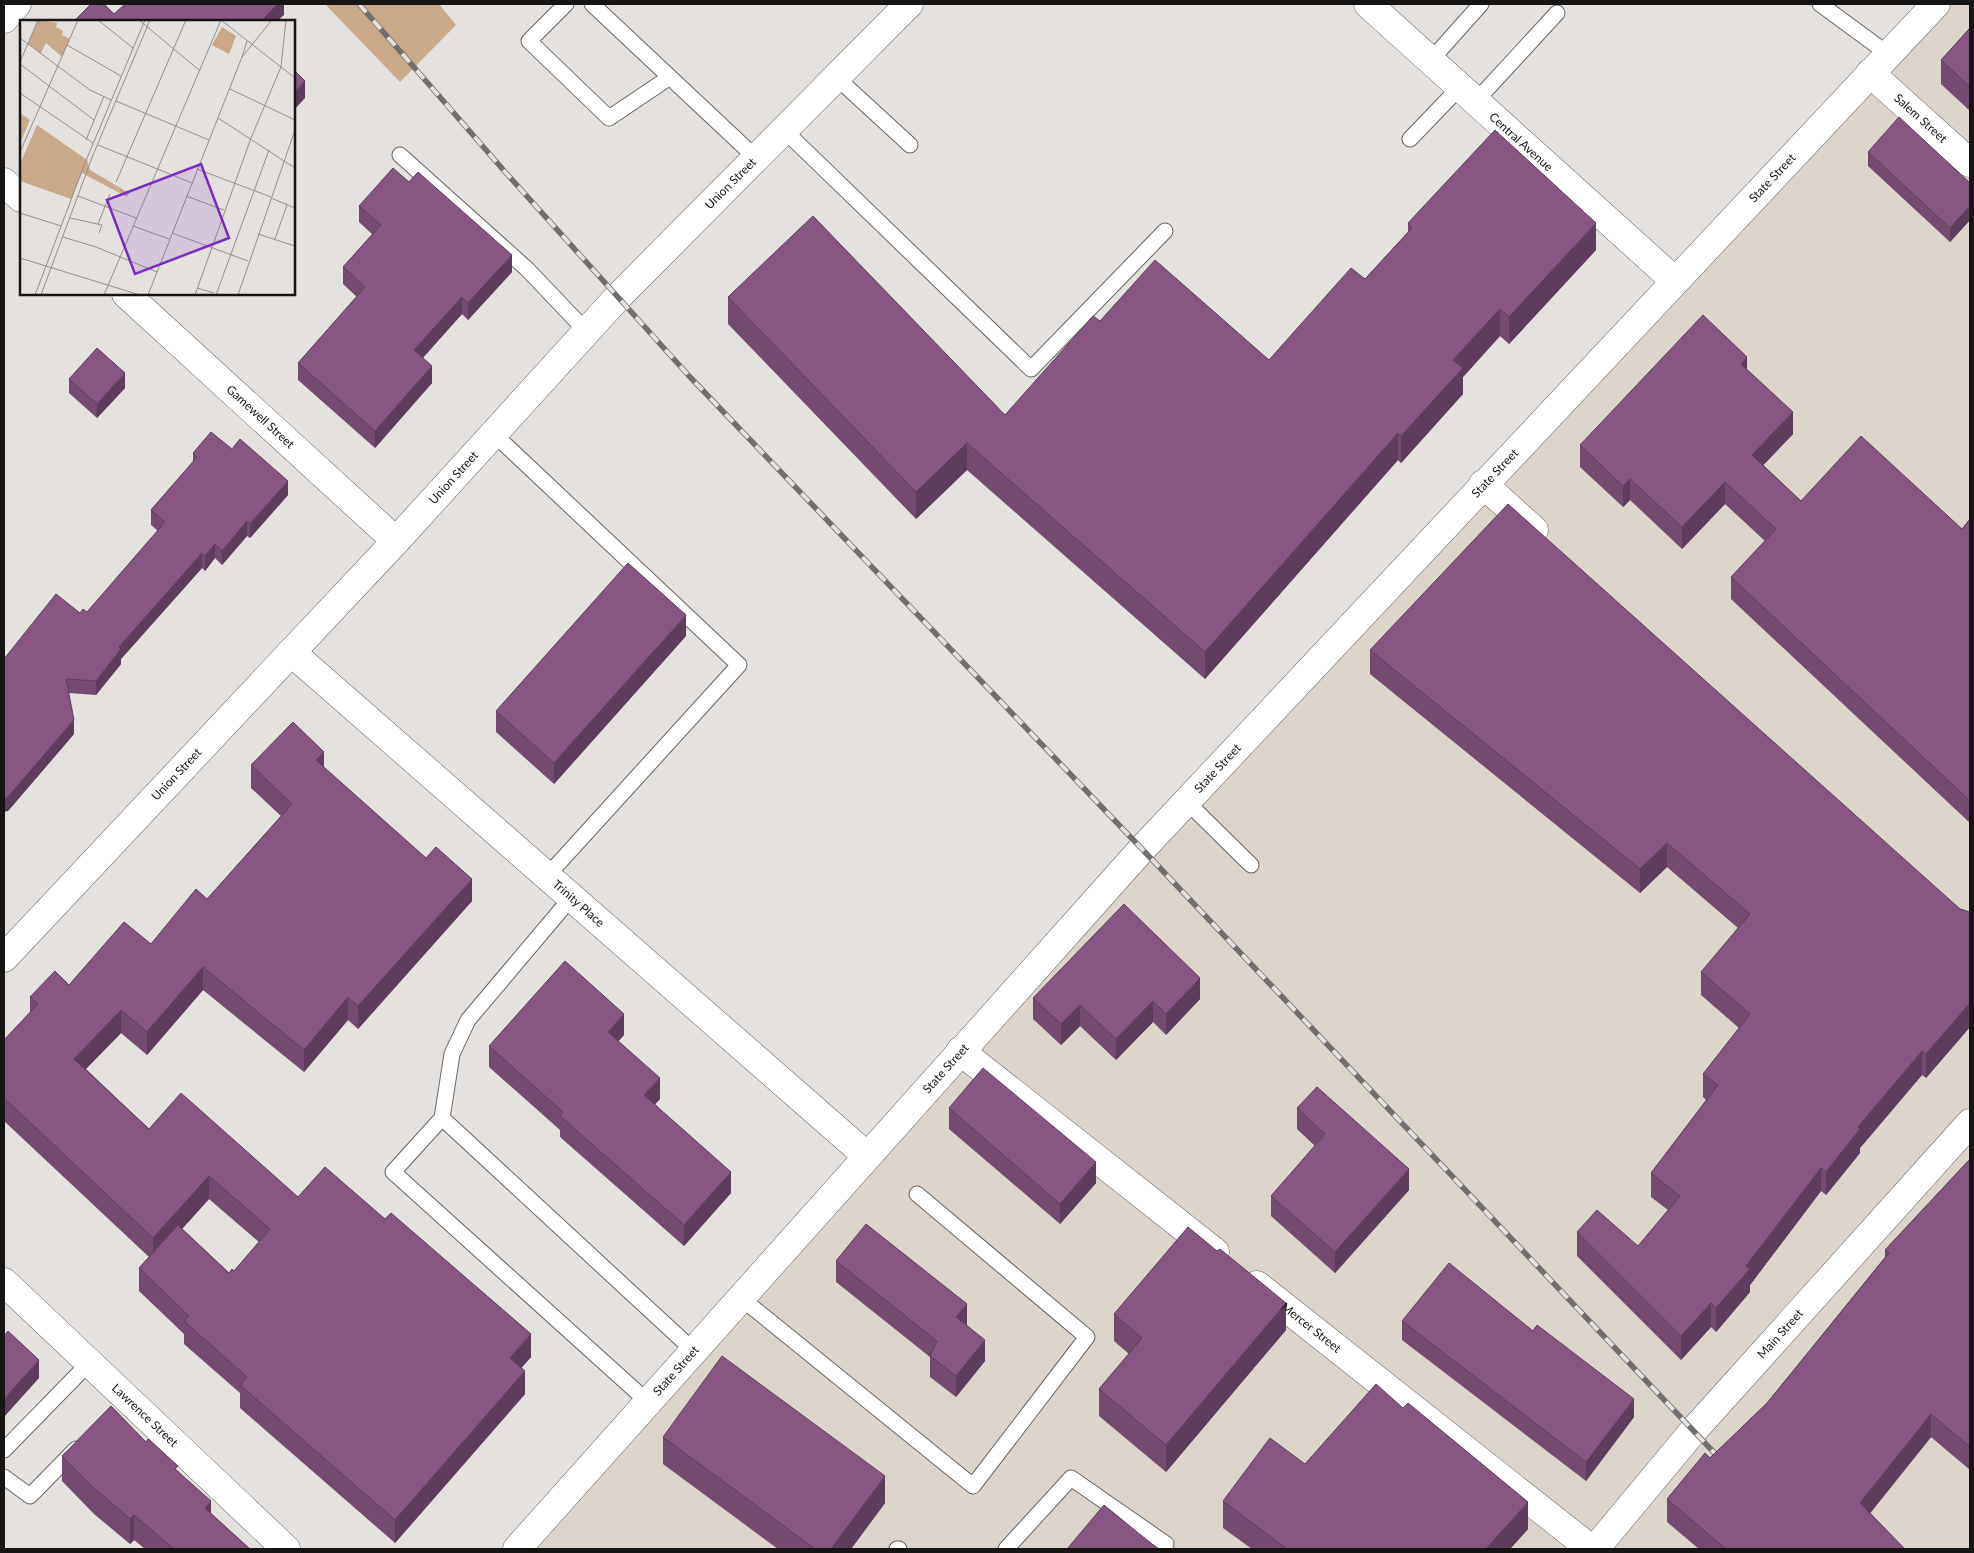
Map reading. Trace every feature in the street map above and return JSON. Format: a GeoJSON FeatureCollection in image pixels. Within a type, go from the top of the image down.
{"type":"FeatureCollection","features":[{"type":"Feature","properties":{"kind":"street"},"geometry":{"type":"LineString","coordinates":[[4,19],[17,4]]}},
{"type":"Feature","properties":{"kind":"street","name":"Union Street"},"geometry":{"type":"LineString","coordinates":[[4,958],[396,541],[586,332],[909,4]]}},
{"type":"Feature","properties":{"kind":"street","name":"Central Avenue"},"geometry":{"type":"LineString","coordinates":[[1368,4],[1675,281]]}},
{"type":"Feature","properties":{"kind":"street","name":"State Street"},"geometry":{"type":"LineString","coordinates":[[517,1549],[960,1051],[1186,801],[1936,4]]}},
{"type":"Feature","properties":{"kind":"street","name":"Salem Street"},"geometry":{"type":"LineString","coordinates":[[1879,63],[1970,163]]}},
{"type":"Feature","properties":{"kind":"street"},"geometry":{"type":"LineString","coordinates":[[4,182],[20,197]]}},
{"type":"Feature","properties":{"kind":"street","name":"Gamewell Street"},"geometry":{"type":"LineString","coordinates":[[127,295],[396,541]]}},
{"type":"Feature","properties":{"kind":"street"},"geometry":{"type":"LineString","coordinates":[[1483,484],[1550,544]]}},
{"type":"Feature","properties":{"kind":"street","name":"Trinity Place"},"geometry":{"type":"LineString","coordinates":[[291,652],[867,1156]]}},
{"type":"Feature","properties":{"kind":"street","name":"Mercer Street"},"geometry":{"type":"LineString","coordinates":[[960,1051],[1591,1549]]}},
{"type":"Feature","properties":{"kind":"street","name":"Main Street"},"geometry":{"type":"LineString","coordinates":[[1595,1549],[1694,1430],[1970,1123]]}},
{"type":"Feature","properties":{"kind":"street","name":"Lawrence Street"},"geometry":{"type":"LineString","coordinates":[[4,1282],[89,1363],[121,1403],[286,1549]]}},
{"type":"Feature","properties":{"kind":"lane"},"geometry":{"type":"LineString","coordinates":[[566,4],[529,41],[609,118],[670,77]]}},
{"type":"Feature","properties":{"kind":"lane"},"geometry":{"type":"LineString","coordinates":[[592,4],[756,158]]}},
{"type":"Feature","properties":{"kind":"lane"},"geometry":{"type":"LineString","coordinates":[[1431,60],[1481,4]]}},
{"type":"Feature","properties":{"kind":"lane"},"geometry":{"type":"LineString","coordinates":[[1820,4],[1879,63]]}},
{"type":"Feature","properties":{"kind":"lane"},"geometry":{"type":"LineString","coordinates":[[1410,139],[1468,94],[1557,13]]}},
{"type":"Feature","properties":{"kind":"lane"},"geometry":{"type":"LineString","coordinates":[[836,77],[910,145]]}},
{"type":"Feature","properties":{"kind":"lane"},"geometry":{"type":"LineString","coordinates":[[784,130],[1031,369],[1165,231]]}},
{"type":"Feature","properties":{"kind":"lane"},"geometry":{"type":"LineString","coordinates":[[400,155],[527,269],[586,332]]}},
{"type":"Feature","properties":{"kind":"lane"},"geometry":{"type":"LineString","coordinates":[[494,434],[739,665],[547,876]]}},
{"type":"Feature","properties":{"kind":"lane"},"geometry":{"type":"LineString","coordinates":[[1186,801],[1251,865]]}},
{"type":"Feature","properties":{"kind":"lane"},"geometry":{"type":"LineString","coordinates":[[571,898],[468,1020],[452,1054],[442,1118],[393,1172],[648,1402]]}},
{"type":"Feature","properties":{"kind":"lane"},"geometry":{"type":"LineString","coordinates":[[442,1118],[694,1351]]}},
{"type":"Feature","properties":{"kind":"lane"},"geometry":{"type":"LineString","coordinates":[[741,1298],[973,1486],[1087,1337],[917,1194]]}},
{"type":"Feature","properties":{"kind":"lane"},"geometry":{"type":"LineString","coordinates":[[4,1450],[89,1363]]}},
{"type":"Feature","properties":{"kind":"lane"},"geometry":{"type":"LineString","coordinates":[[4,1477],[30,1496],[84,1440]]}},
{"type":"Feature","properties":{"kind":"lane"},"geometry":{"type":"LineString","coordinates":[[1006,1549],[1071,1478],[1166,1544]]}},
{"type":"Feature","properties":{"kind":"shaded area"},"geometry":{"type":"Polygon","coordinates":[[[325,4],[439,4],[456,25],[400,82],[325,4]]]}},
{"type":"Feature","properties":{"kind":"shaded area"},"geometry":{"type":"Polygon","coordinates":[[[1936,4],[1970,4],[1970,1549],[517,1549],[1936,4]]]}},
{"type":"Feature","properties":{"kind":"building"},"geometry":{"type":"Polygon","coordinates":[[[91,4],[104,4],[114,14],[125,4],[278,4],[262,20],[75,20],[91,4]]]}},
{"type":"Feature","properties":{"kind":"building"},"geometry":{"type":"Polygon","coordinates":[[[1970,28],[1970,87],[1941,60],[1970,28]]]}},
{"type":"Feature","properties":{"kind":"building"},"geometry":{"type":"Polygon","coordinates":[[[295,71],[305,81],[295,92],[295,71]]]}},
{"type":"Feature","properties":{"kind":"building"},"geometry":{"type":"Polygon","coordinates":[[[1899,117],[1970,183],[1970,206],[1950,228],[1868,152],[1899,117]]]}},
{"type":"Feature","properties":{"kind":"building"},"geometry":{"type":"Polygon","coordinates":[[[1495,130],[1596,223],[1509,317],[1500,309],[1453,360],[1463,368],[1401,436],[1398,433],[1205,652],[967,443],[916,492],[728,297],[813,216],[1005,415],[1093,316],[1100,321],[1155,260],[1269,360],[1351,268],[1365,279],[1412,228],[1408,223],[1495,130]]]}},
{"type":"Feature","properties":{"kind":"building"},"geometry":{"type":"Polygon","coordinates":[[[393,168],[409,182],[418,172],[512,255],[468,303],[462,297],[414,350],[432,366],[375,431],[298,363],[365,287],[343,267],[381,225],[359,206],[393,168]]]}},
{"type":"Feature","properties":{"kind":"building"},"geometry":{"type":"Polygon","coordinates":[[[1703,315],[1747,357],[1741,364],[1793,412],[1752,455],[1801,501],[1861,436],[1962,529],[1970,519],[1970,801],[1731,577],[1776,529],[1725,482],[1682,527],[1630,479],[1623,486],[1580,445],[1703,315]]]}},
{"type":"Feature","properties":{"kind":"building"},"geometry":{"type":"Polygon","coordinates":[[[97,348],[125,373],[97,404],[69,379],[97,348]]]}},
{"type":"Feature","properties":{"kind":"building"},"geometry":{"type":"Polygon","coordinates":[[[211,432],[232,449],[240,439],[288,481],[250,524],[247,521],[222,551],[215,544],[205,556],[202,553],[119,647],[121,649],[96,681],[66,679],[74,720],[8,797],[4,798],[4,659],[56,594],[80,613],[83,609],[87,612],[165,522],[151,510],[197,457],[193,453],[211,432]]]}},
{"type":"Feature","properties":{"kind":"building"},"geometry":{"type":"Polygon","coordinates":[[[1508,504],[1960,909],[1970,912],[1970,1003],[1926,1054],[1922,1051],[1858,1127],[1860,1129],[1826,1172],[1821,1168],[1746,1266],[1750,1269],[1716,1308],[1711,1303],[1681,1336],[1577,1232],[1597,1210],[1638,1246],[1680,1196],[1651,1173],[1718,1085],[1703,1074],[1750,1014],[1701,972],[1750,914],[1667,843],[1640,869],[1370,650],[1508,504]]]}},
{"type":"Feature","properties":{"kind":"building"},"geometry":{"type":"Polygon","coordinates":[[[628,563],[686,615],[554,763],[496,711],[628,563]]]}},
{"type":"Feature","properties":{"kind":"building"},"geometry":{"type":"Polygon","coordinates":[[[293,722],[324,752],[316,760],[426,858],[436,847],[472,879],[358,1006],[348,997],[304,1050],[203,967],[147,1032],[121,1010],[74,1059],[149,1129],[181,1093],[298,1197],[325,1167],[385,1219],[391,1213],[531,1334],[510,1358],[525,1371],[395,1520],[240,1385],[247,1377],[184,1321],[189,1316],[139,1268],[178,1225],[229,1273],[232,1269],[234,1271],[270,1229],[209,1176],[153,1238],[4,1098],[4,1040],[38,1004],[30,997],[55,971],[69,985],[124,922],[151,944],[196,889],[207,899],[292,804],[251,765],[293,722]]]}},
{"type":"Feature","properties":{"kind":"building"},"geometry":{"type":"Polygon","coordinates":[[[1124,904],[1200,978],[1166,1014],[1153,1001],[1116,1039],[1080,1005],[1061,1024],[1033,998],[1124,904]]]}},
{"type":"Feature","properties":{"kind":"building"},"geometry":{"type":"Polygon","coordinates":[[[565,961],[624,1014],[608,1032],[660,1078],[644,1095],[731,1172],[684,1225],[560,1116],[563,1112],[489,1046],[565,961]]]}},
{"type":"Feature","properties":{"kind":"building"},"geometry":{"type":"Polygon","coordinates":[[[983,1068],[1096,1162],[1060,1204],[949,1108],[983,1068]]]}},
{"type":"Feature","properties":{"kind":"building"},"geometry":{"type":"Polygon","coordinates":[[[1317,1087],[1409,1169],[1335,1252],[1271,1196],[1325,1134],[1297,1108],[1317,1087]]]}},
{"type":"Feature","properties":{"kind":"building"},"geometry":{"type":"Polygon","coordinates":[[[1970,1159],[1970,1447],[1931,1414],[1860,1503],[1905,1549],[1726,1549],[1667,1499],[1705,1453],[1710,1458],[1767,1403],[1889,1253],[1885,1250],[1970,1159]]]}},
{"type":"Feature","properties":{"kind":"building"},"geometry":{"type":"Polygon","coordinates":[[[866,1224],[967,1304],[956,1317],[985,1340],[956,1376],[930,1356],[937,1341],[836,1261],[866,1224]]]}},
{"type":"Feature","properties":{"kind":"building"},"geometry":{"type":"Polygon","coordinates":[[[1188,1227],[1217,1251],[1220,1249],[1286,1303],[1166,1445],[1099,1389],[1142,1338],[1114,1314],[1188,1227]]]}},
{"type":"Feature","properties":{"kind":"building"},"geometry":{"type":"Polygon","coordinates":[[[1449,1263],[1533,1331],[1537,1325],[1634,1399],[1586,1462],[1402,1321],[1449,1263]]]}},
{"type":"Feature","properties":{"kind":"building"},"geometry":{"type":"Polygon","coordinates":[[[8,1331],[39,1360],[4,1399],[4,1336],[8,1331]]]}},
{"type":"Feature","properties":{"kind":"building"},"geometry":{"type":"Polygon","coordinates":[[[722,1356],[885,1476],[831,1549],[815,1549],[663,1437],[722,1356]]]}},
{"type":"Feature","properties":{"kind":"building"},"geometry":{"type":"Polygon","coordinates":[[[1376,1384],[1403,1408],[1408,1403],[1528,1502],[1486,1549],[1287,1549],[1223,1501],[1270,1438],[1305,1464],[1376,1384]]]}},
{"type":"Feature","properties":{"kind":"building"},"geometry":{"type":"Polygon","coordinates":[[[111,1406],[146,1442],[148,1439],[178,1466],[175,1469],[211,1501],[205,1508],[250,1549],[174,1549],[134,1515],[130,1519],[94,1488],[62,1456],[111,1406]]]}},
{"type":"Feature","properties":{"kind":"building"},"geometry":{"type":"Polygon","coordinates":[[[1104,1505],[1158,1549],[1067,1549],[1104,1505]]]}},
{"type":"Feature","properties":{"kind":"railway"},"geometry":{"type":"LineString","coordinates":[[359,4],[506,173],[690,377],[1142,849],[1724,1463]]}}]}
